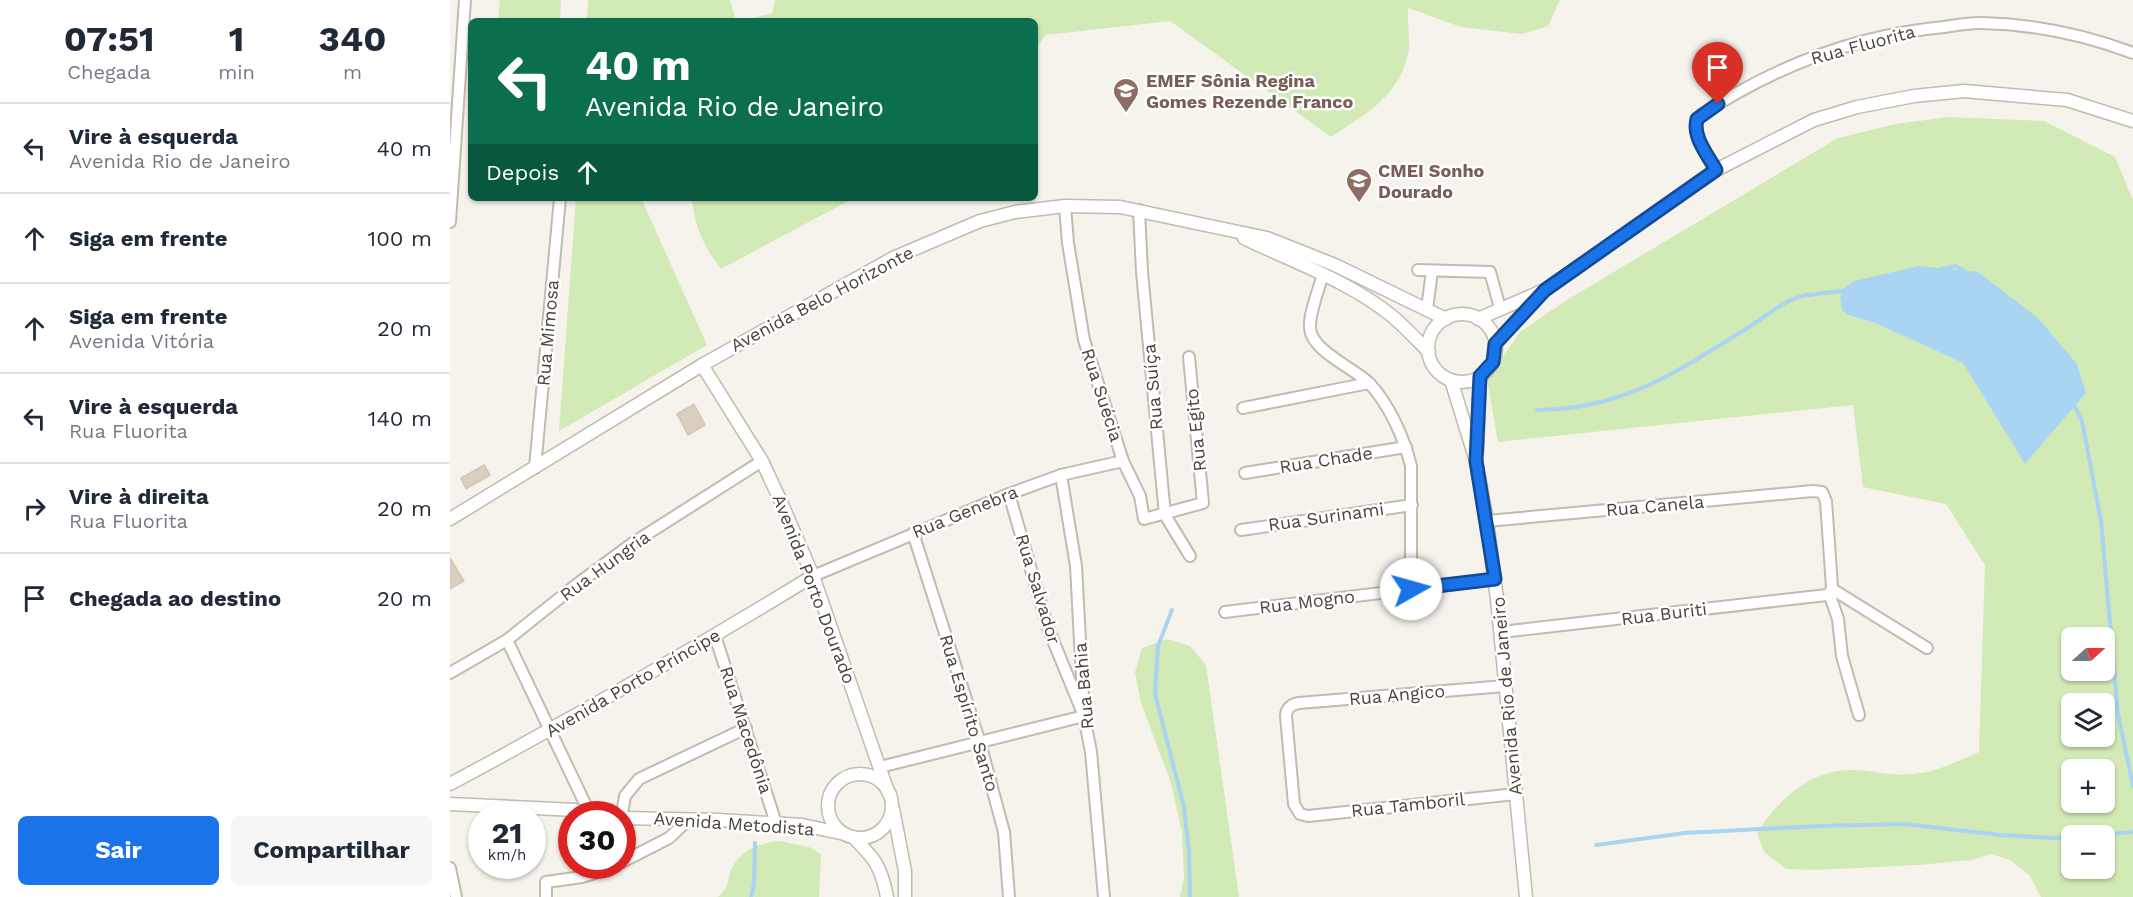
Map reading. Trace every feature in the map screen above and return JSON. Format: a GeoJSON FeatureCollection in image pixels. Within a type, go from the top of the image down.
{"type":"FeatureCollection","features":[{"type":"Feature","properties":{"kind":"street"},"geometry":{"type":"LineString","coordinates":[[450,222],[465,0]]}},
{"type":"Feature","properties":{"kind":"street","name":"Rua Fluorita"},"geometry":{"type":"LineString","coordinates":[[1716,170],[1698,139],[1695,129],[1697,119],[1701,115],[1774,73],[1829,51],[1875,38],[1917,29],[1979,23],[2013,25],[2078,36],[2133,53]]}},
{"type":"Feature","properties":{"kind":"street"},"geometry":{"type":"LineString","coordinates":[[1495,344],[1545,290],[1716,170],[1814,120],[1857,107],[1914,96],[1964,91],[2067,100],[2133,121]]}},
{"type":"Feature","properties":{"kind":"street"},"geometry":{"type":"LineString","coordinates":[[459,114],[468,116]]}},
{"type":"Feature","properties":{"kind":"street","name":"Rua Mimosa"},"geometry":{"type":"LineString","coordinates":[[535,468],[560,201]]}},
{"type":"Feature","properties":{"kind":"street","name":"Avenida Belo Horizonte"},"geometry":{"type":"LineString","coordinates":[[450,519],[702,365],[893,258],[980,222],[1015,212],[1065,206],[1120,207],[1267,238],[1293,247],[1446,319]]}},
{"type":"Feature","properties":{"kind":"street","name":"Rua Suécia"},"geometry":{"type":"LineString","coordinates":[[1065,206],[1068,243],[1084,340],[1123,460],[1140,496],[1144,519],[1203,503]]}},
{"type":"Feature","properties":{"kind":"street","name":"Rua Suíça"},"geometry":{"type":"LineString","coordinates":[[1140,210],[1142,272],[1165,515],[1191,556]]}},
{"type":"Feature","properties":{"kind":"street","name":"Avenida Belo Horizonte"},"geometry":{"type":"LineString","coordinates":[[1232,232],[1323,274],[1362,296],[1391,316],[1429,352]]}},
{"type":"Feature","properties":{"kind":"street"},"geometry":{"type":"LineString","coordinates":[[1418,270],[1485,270],[1490,272],[1500,308]]}},
{"type":"Feature","properties":{"kind":"street"},"geometry":{"type":"LineString","coordinates":[[1427,309],[1432,271]]}},
{"type":"Feature","properties":{"kind":"street"},"geometry":{"type":"LineString","coordinates":[[1323,274],[1311,322],[1312,334],[1319,345],[1369,383],[1388,411],[1406,447],[1411,466],[1411,589]]}},
{"type":"Feature","properties":{"kind":"street"},"geometry":{"type":"LineString","coordinates":[[1478,319],[1545,290]]}},
{"type":"Feature","properties":{"kind":"street"},"geometry":{"type":"LineString","coordinates":[[1462,315],[1478,319],[1490,329],[1495,344],[1493,362],[1480,376],[1466,382],[1451,380],[1436,369],[1429,352],[1429,342],[1432,333],[1446,319],[1462,315]]}},
{"type":"Feature","properties":{"kind":"street","name":"Rua Egito"},"geometry":{"type":"LineString","coordinates":[[1189,357],[1203,503]]}},
{"type":"Feature","properties":{"kind":"street","name":"Avenida Porto Dourado"},"geometry":{"type":"LineString","coordinates":[[702,365],[762,461],[781,502],[813,576],[888,792]]}},
{"type":"Feature","properties":{"kind":"street","name":"Avenida Rio de Janeiro"},"geometry":{"type":"LineString","coordinates":[[1476,461],[1480,376]]}},
{"type":"Feature","properties":{"kind":"street","name":"Avenida Rio de Janeiro"},"geometry":{"type":"LineString","coordinates":[[1451,380],[1476,461],[1487,521],[1501,632],[1526,897]]}},
{"type":"Feature","properties":{"kind":"street"},"geometry":{"type":"LineString","coordinates":[[1243,408],[1369,383]]}},
{"type":"Feature","properties":{"kind":"street","name":"Rua Chade"},"geometry":{"type":"LineString","coordinates":[[1245,473],[1406,447]]}},
{"type":"Feature","properties":{"kind":"street","name":"Rua Genebra"},"geometry":{"type":"LineString","coordinates":[[813,576],[1009,494],[1061,475],[1123,460]]}},
{"type":"Feature","properties":{"kind":"street","name":"Rua Hungria"},"geometry":{"type":"LineString","coordinates":[[450,673],[507,640],[633,543],[762,461]]}},
{"type":"Feature","properties":{"kind":"street","name":"Rua Bahia"},"geometry":{"type":"LineString","coordinates":[[1061,475],[1076,566],[1084,716],[1091,752],[1104,897]]}},
{"type":"Feature","properties":{"kind":"street","name":"Rua Canela"},"geometry":{"type":"LineString","coordinates":[[1487,521],[1822,492],[1826,501],[1829,592]]}},
{"type":"Feature","properties":{"kind":"street","name":"Rua Salvador"},"geometry":{"type":"LineString","coordinates":[[1009,494],[1048,628],[1084,716]]}},
{"type":"Feature","properties":{"kind":"street","name":"Rua Surinami"},"geometry":{"type":"LineString","coordinates":[[1241,530],[1412,505]]}},
{"type":"Feature","properties":{"kind":"street","name":"Rua Espírito Santo"},"geometry":{"type":"LineString","coordinates":[[913,533],[980,743],[1004,832],[1009,897]]}},
{"type":"Feature","properties":{"kind":"street","name":"Avenida Porto Príncipe"},"geometry":{"type":"LineString","coordinates":[[450,784],[551,730],[715,636],[813,576]]}},
{"type":"Feature","properties":{"kind":"street","name":"Rua Mogno"},"geometry":{"type":"LineString","coordinates":[[1226,612],[1495,579]]}},
{"type":"Feature","properties":{"kind":"street"},"geometry":{"type":"LineString","coordinates":[[1829,592],[1927,648]]}},
{"type":"Feature","properties":{"kind":"street"},"geometry":{"type":"LineString","coordinates":[[1829,592],[1838,619],[1842,656],[1859,716]]}},
{"type":"Feature","properties":{"kind":"street","name":"Rua Buriti"},"geometry":{"type":"LineString","coordinates":[[1501,632],[1829,592]]}},
{"type":"Feature","properties":{"kind":"street","name":"Rua Macedônia"},"geometry":{"type":"LineString","coordinates":[[715,636],[776,824]]}},
{"type":"Feature","properties":{"kind":"street"},"geometry":{"type":"LineString","coordinates":[[507,640],[583,801]]}},
{"type":"Feature","properties":{"kind":"street","name":"Rua Angico"},"geometry":{"type":"LineString","coordinates":[[1300,814],[1294,804],[1286,716],[1289,707],[1299,703],[1506,686]]}},
{"type":"Feature","properties":{"kind":"street"},"geometry":{"type":"LineString","coordinates":[[880,767],[1084,716]]}},
{"type":"Feature","properties":{"kind":"street"},"geometry":{"type":"LineString","coordinates":[[624,801],[625,796],[639,779],[746,728]]}},
{"type":"Feature","properties":{"kind":"street"},"geometry":{"type":"LineString","coordinates":[[887,897],[883,877],[874,858],[832,823],[828,807],[831,791],[836,784],[850,775],[867,774],[882,782],[888,792],[904,872],[905,897]]}},
{"type":"Feature","properties":{"kind":"street","name":"Rua Tamboril"},"geometry":{"type":"LineString","coordinates":[[1300,814],[1313,815],[1516,794]]}},
{"type":"Feature","properties":{"kind":"street"},"geometry":{"type":"LineString","coordinates":[[450,804],[558,809]]}},
{"type":"Feature","properties":{"kind":"street"},"geometry":{"type":"LineString","coordinates":[[849,836],[861,838],[877,833],[888,821],[892,805]]}},
{"type":"Feature","properties":{"kind":"street","name":"Avenida Metodista"},"geometry":{"type":"LineString","coordinates":[[636,817],[718,819],[802,825],[849,836]]}},
{"type":"Feature","properties":{"kind":"street"},"geometry":{"type":"LineString","coordinates":[[636,855],[669,837],[688,820]]}},
{"type":"Feature","properties":{"kind":"street"},"geometry":{"type":"LineString","coordinates":[[450,868],[456,897]]}},
{"type":"Feature","properties":{"kind":"street"},"geometry":{"type":"LineString","coordinates":[[546,897],[546,882],[568,879]]}},
{"type":"Feature","properties":{"kind":"green space"},"geometry":{"type":"Polygon","coordinates":[[[500,0],[561,0],[560,18],[498,18],[500,0]]]}},
{"type":"Feature","properties":{"kind":"green space"},"geometry":{"type":"Polygon","coordinates":[[[588,0],[730,0],[735,18],[587,18],[588,0]]]}},
{"type":"Feature","properties":{"kind":"green space"},"geometry":{"type":"Polygon","coordinates":[[[775,0],[1560,0],[1548,26],[1522,34],[1461,27],[1408,8],[1409,49],[1397,82],[1378,103],[1331,137],[1170,21],[1046,35],[1038,45],[1038,18],[754,18],[772,13],[775,0]]]}},
{"type":"Feature","properties":{"kind":"green space"},"geometry":{"type":"Polygon","coordinates":[[[1948,117],[2044,121],[2115,157],[2133,200],[2133,897],[2041,897],[2030,876],[2010,860],[1991,854],[1972,860],[1918,865],[1817,870],[1786,869],[1764,852],[1757,833],[1784,799],[1808,782],[1834,772],[1849,770],[1905,775],[1922,773],[1947,766],[1979,752],[1985,565],[1946,504],[1863,487],[1853,405],[1498,442],[1487,379],[1520,332],[1567,300],[1838,138],[1896,124],[1948,117]],[[1840,296],[1848,315],[1875,323],[1963,363],[2025,463],[2086,393],[1840,296]]]}},
{"type":"Feature","properties":{"kind":"green space"},"geometry":{"type":"Polygon","coordinates":[[[576,201],[642,201],[707,345],[559,431],[576,201]]]}},
{"type":"Feature","properties":{"kind":"green space"},"geometry":{"type":"Polygon","coordinates":[[[692,201],[848,201],[721,269],[701,236],[692,201]]]}},
{"type":"Feature","properties":{"kind":"green space"},"geometry":{"type":"Polygon","coordinates":[[[1167,639],[1190,646],[1206,665],[1239,897],[1180,897],[1184,878],[1182,832],[1171,783],[1141,703],[1135,672],[1142,648],[1167,639]]]}},
{"type":"Feature","properties":{"kind":"green space"},"geometry":{"type":"Polygon","coordinates":[[[780,841],[809,847],[821,854],[819,897],[718,897],[725,890],[732,868],[740,856],[758,845],[780,841]]]}},
{"type":"Feature","properties":{"kind":"water"},"geometry":{"type":"Polygon","coordinates":[[[1919,266],[1978,272],[2038,318],[2077,364],[2086,393],[2025,464],[1963,363],[1875,323],[1848,315],[1842,310],[1840,296],[1854,281],[1919,266]]]}},
{"type":"Feature","properties":{"kind":"building"},"geometry":{"type":"Polygon","coordinates":[[[694,404],[705,425],[688,435],[677,414],[694,404]]]}},
{"type":"Feature","properties":{"kind":"building"},"geometry":{"type":"Polygon","coordinates":[[[484,465],[490,475],[466,489],[461,478],[484,465]]]}},
{"type":"Feature","properties":{"kind":"building"},"geometry":{"type":"Polygon","coordinates":[[[450,558],[464,581],[450,589],[450,558]]]}},
{"type":"Feature","properties":{"kind":"waterway"},"geometry":{"type":"LineString","coordinates":[[1941,269],[1956,266],[1967,273]]}},
{"type":"Feature","properties":{"kind":"waterway"},"geometry":{"type":"LineString","coordinates":[[1537,410],[1568,408],[1622,396],[1671,374],[1789,301],[1802,296],[1846,290]]}},
{"type":"Feature","properties":{"kind":"waterway"},"geometry":{"type":"LineString","coordinates":[[2072,402],[2082,421],[2101,521],[2118,714],[2133,786]]}},
{"type":"Feature","properties":{"kind":"waterway"},"geometry":{"type":"LineString","coordinates":[[1172,610],[1158,646],[1155,694],[1184,807],[1189,852],[1190,897]]}},
{"type":"Feature","properties":{"kind":"waterway"},"geometry":{"type":"LineString","coordinates":[[1596,845],[1685,833],[1905,824],[2000,835],[2061,838]]}},
{"type":"Feature","properties":{"kind":"waterway"},"geometry":{"type":"LineString","coordinates":[[2115,834],[2133,832]]}},
{"type":"Feature","properties":{"kind":"waterway"},"geometry":{"type":"LineString","coordinates":[[751,897],[754,884],[755,843]]}},
{"type":"Feature","properties":{"kind":"place","name":"EMEF Sônia Regina Gomes Rezende Franco"},"geometry":{"type":"Point","coordinates":[1126,114]}},
{"type":"Feature","properties":{"kind":"place","name":"CMEI Sonho Dourado"},"geometry":{"type":"Point","coordinates":[1359,204]}},
{"type":"Feature","properties":{"kind":"route"},"geometry":{"type":"LineString","coordinates":[[1411,589],[1495,579],[1476,461],[1480,376],[1493,362],[1495,344],[1545,290],[1716,170],[1698,139],[1695,129],[1697,119],[1718,104]]}}]}
